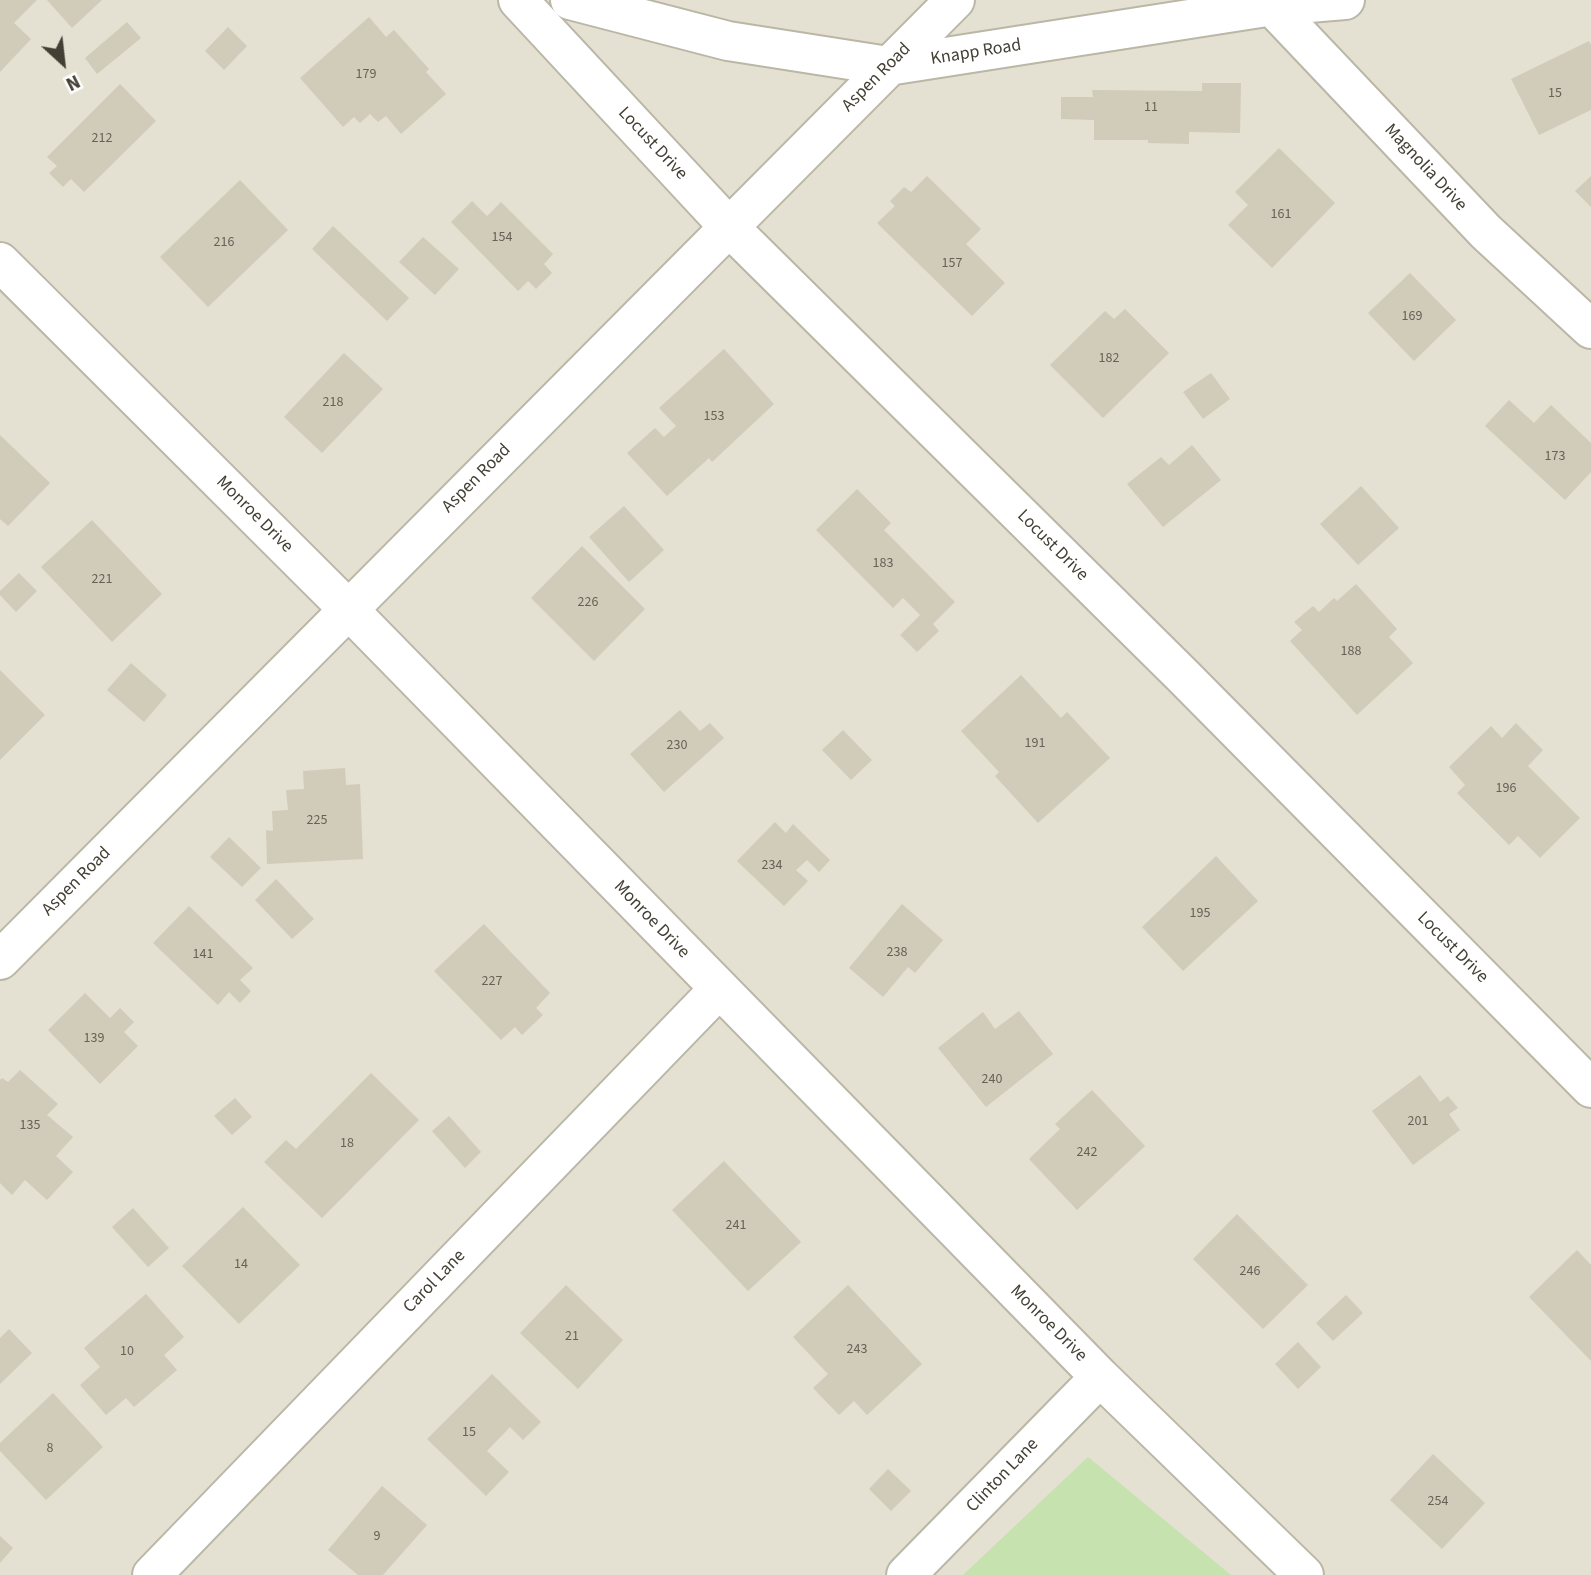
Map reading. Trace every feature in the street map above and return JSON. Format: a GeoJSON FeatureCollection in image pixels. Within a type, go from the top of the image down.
{"type":"FeatureCollection","features":[{"type":"Feature","properties":{"kind":"street","name":"Locust Drive"},"geometry":{"type":"LineString","coordinates":[[518,0],[728,226],[1183,676],[1591,1087]]}},
{"type":"Feature","properties":{"kind":"street","name":"Knapp Road"},"geometry":{"type":"LineString","coordinates":[[570,0],[728,41],[888,66],[1269,3],[1345,0]]}},
{"type":"Feature","properties":{"kind":"street","name":"Aspen Road"},"geometry":{"type":"LineString","coordinates":[[0,960],[955,0]]}},
{"type":"Feature","properties":{"kind":"street","name":"Magnolia Drive"},"geometry":{"type":"LineString","coordinates":[[1269,3],[1486,232],[1591,329]]}},
{"type":"Feature","properties":{"kind":"street","name":"Monroe Drive"},"geometry":{"type":"LineString","coordinates":[[0,262],[348,609],[1100,1377],[1304,1575]]}},
{"type":"Feature","properties":{"kind":"street","name":"Carol Lane"},"geometry":{"type":"LineString","coordinates":[[152,1575],[719,989]]}},
{"type":"Feature","properties":{"kind":"street","name":"Clinton Lane"},"geometry":{"type":"LineString","coordinates":[[906,1575],[1100,1377]]}},
{"type":"Feature","properties":{"kind":"shaded area"},"geometry":{"type":"Polygon","coordinates":[[[0,0],[1591,0],[1591,1575],[0,1575],[0,0]]]}},
{"type":"Feature","properties":{"kind":"green space"},"geometry":{"type":"Polygon","coordinates":[[[1088,1457],[1231,1575],[963,1575],[1088,1457]]]}},
{"type":"Feature","properties":{"kind":"building"},"geometry":{"type":"Polygon","coordinates":[[[0,0],[37,0],[14,23],[31,39],[0,72],[0,0]]]}},
{"type":"Feature","properties":{"kind":"building"},"geometry":{"type":"Polygon","coordinates":[[[47,0],[102,0],[72,28],[47,0]]]}},
{"type":"Feature","properties":{"kind":"building"},"geometry":{"type":"Polygon","coordinates":[[[369,17],[386,37],[394,30],[429,69],[426,72],[446,94],[401,134],[386,116],[378,122],[370,114],[360,123],[354,117],[343,127],[300,78],[369,17]]]}},
{"type":"Feature","properties":{"kind":"building"},"geometry":{"type":"Polygon","coordinates":[[[127,22],[141,38],[97,74],[85,58],[127,22]]]}},
{"type":"Feature","properties":{"kind":"building"},"geometry":{"type":"Polygon","coordinates":[[[228,27],[247,46],[224,70],[205,51],[228,27]]]}},
{"type":"Feature","properties":{"kind":"building"},"geometry":{"type":"Polygon","coordinates":[[[1589,41],[1591,110],[1539,135],[1511,79],[1589,41]]]}},
{"type":"Feature","properties":{"kind":"building"},"geometry":{"type":"Polygon","coordinates":[[[1202,83],[1241,83],[1240,133],[1189,132],[1189,144],[1148,143],[1148,140],[1094,140],[1094,120],[1061,119],[1061,97],[1093,97],[1092,90],[1202,91],[1202,83]]]}},
{"type":"Feature","properties":{"kind":"building"},"geometry":{"type":"Polygon","coordinates":[[[120,84],[156,121],[84,192],[71,179],[63,187],[49,173],[57,166],[47,157],[120,84]]]}},
{"type":"Feature","properties":{"kind":"building"},"geometry":{"type":"Polygon","coordinates":[[[1279,148],[1335,203],[1272,268],[1228,225],[1248,205],[1235,192],[1279,148]]]}},
{"type":"Feature","properties":{"kind":"building"},"geometry":{"type":"Polygon","coordinates":[[[927,176],[981,229],[966,244],[1005,283],[972,316],[877,223],[895,206],[890,201],[904,187],[911,192],[927,176]]]}},
{"type":"Feature","properties":{"kind":"building"},"geometry":{"type":"Polygon","coordinates":[[[1591,176],[1591,207],[1575,191],[1591,176]]]}},
{"type":"Feature","properties":{"kind":"building"},"geometry":{"type":"Polygon","coordinates":[[[240,180],[288,230],[208,307],[160,257],[240,180]]]}},
{"type":"Feature","properties":{"kind":"building"},"geometry":{"type":"Polygon","coordinates":[[[472,201],[487,216],[501,202],[553,254],[544,264],[552,273],[536,289],[528,281],[518,291],[451,222],[472,201]]]}},
{"type":"Feature","properties":{"kind":"building"},"geometry":{"type":"Polygon","coordinates":[[[333,226],[409,298],[387,321],[312,249],[333,226]]]}},
{"type":"Feature","properties":{"kind":"building"},"geometry":{"type":"Polygon","coordinates":[[[423,237],[459,269],[435,295],[399,262],[423,237]]]}},
{"type":"Feature","properties":{"kind":"building"},"geometry":{"type":"Polygon","coordinates":[[[1410,273],[1456,320],[1414,361],[1368,313],[1410,273]]]}},
{"type":"Feature","properties":{"kind":"building"},"geometry":{"type":"Polygon","coordinates":[[[1125,309],[1169,353],[1103,418],[1050,365],[1105,311],[1114,319],[1125,309]]]}},
{"type":"Feature","properties":{"kind":"building"},"geometry":{"type":"Polygon","coordinates":[[[724,349],[774,404],[712,462],[709,458],[667,496],[627,453],[655,428],[664,437],[676,426],[659,408],[724,349]]]}},
{"type":"Feature","properties":{"kind":"building"},"geometry":{"type":"Polygon","coordinates":[[[344,353],[383,389],[322,453],[284,417],[344,353]]]}},
{"type":"Feature","properties":{"kind":"building"},"geometry":{"type":"Polygon","coordinates":[[[1211,373],[1230,399],[1203,419],[1183,392],[1211,373]]]}},
{"type":"Feature","properties":{"kind":"building"},"geometry":{"type":"Polygon","coordinates":[[[1509,400],[1534,423],[1551,405],[1591,443],[1591,472],[1565,500],[1485,426],[1509,400]]]}},
{"type":"Feature","properties":{"kind":"building"},"geometry":{"type":"Polygon","coordinates":[[[0,435],[50,483],[8,526],[0,519],[0,435]]]}},
{"type":"Feature","properties":{"kind":"building"},"geometry":{"type":"Polygon","coordinates":[[[1192,445],[1221,480],[1163,527],[1127,484],[1161,457],[1169,465],[1192,445]]]}},
{"type":"Feature","properties":{"kind":"building"},"geometry":{"type":"Polygon","coordinates":[[[1361,486],[1399,528],[1358,565],[1320,524],[1361,486]]]}},
{"type":"Feature","properties":{"kind":"building"},"geometry":{"type":"Polygon","coordinates":[[[857,489],[891,523],[884,530],[955,602],[933,624],[939,631],[917,652],[900,635],[920,615],[903,598],[893,608],[816,530],[857,489]]]}},
{"type":"Feature","properties":{"kind":"building"},"geometry":{"type":"Polygon","coordinates":[[[624,506],[664,550],[629,582],[589,537],[624,506]]]}},
{"type":"Feature","properties":{"kind":"building"},"geometry":{"type":"Polygon","coordinates":[[[92,520],[162,594],[112,642],[41,567],[92,520]]]}},
{"type":"Feature","properties":{"kind":"building"},"geometry":{"type":"Polygon","coordinates":[[[582,546],[645,609],[594,661],[531,598],[582,546]]]}},
{"type":"Feature","properties":{"kind":"building"},"geometry":{"type":"Polygon","coordinates":[[[19,573],[37,591],[16,612],[0,595],[0,591],[19,573]]]}},
{"type":"Feature","properties":{"kind":"building"},"geometry":{"type":"Polygon","coordinates":[[[1356,584],[1397,629],[1389,637],[1413,663],[1357,715],[1290,641],[1302,630],[1294,622],[1313,606],[1319,612],[1334,598],[1337,601],[1356,584]]]}},
{"type":"Feature","properties":{"kind":"building"},"geometry":{"type":"Polygon","coordinates":[[[131,663],[167,695],[144,722],[107,690],[131,663]]]}},
{"type":"Feature","properties":{"kind":"building"},"geometry":{"type":"Polygon","coordinates":[[[0,670],[45,715],[0,760],[0,670]]]}},
{"type":"Feature","properties":{"kind":"building"},"geometry":{"type":"Polygon","coordinates":[[[1021,675],[1061,718],[1067,712],[1110,758],[1038,823],[995,776],[999,772],[961,731],[1021,675]]]}},
{"type":"Feature","properties":{"kind":"building"},"geometry":{"type":"Polygon","coordinates":[[[680,710],[700,731],[710,723],[724,738],[664,792],[630,754],[680,710]]]}},
{"type":"Feature","properties":{"kind":"building"},"geometry":{"type":"Polygon","coordinates":[[[1516,723],[1543,750],[1528,766],[1580,818],[1540,858],[1518,836],[1509,845],[1457,793],[1465,785],[1449,767],[1491,726],[1502,738],[1516,723]]]}},
{"type":"Feature","properties":{"kind":"building"},"geometry":{"type":"Polygon","coordinates":[[[843,730],[872,760],[851,780],[822,750],[843,730]]]}},
{"type":"Feature","properties":{"kind":"building"},"geometry":{"type":"Polygon","coordinates":[[[345,768],[346,785],[360,784],[363,859],[267,864],[266,830],[273,831],[272,811],[288,810],[286,790],[304,789],[303,771],[345,768]]]}},
{"type":"Feature","properties":{"kind":"building"},"geometry":{"type":"Polygon","coordinates":[[[775,822],[786,833],[793,824],[830,860],[819,872],[807,860],[796,870],[808,881],[784,906],[737,861],[775,822]]]}},
{"type":"Feature","properties":{"kind":"building"},"geometry":{"type":"Polygon","coordinates":[[[229,837],[261,868],[242,887],[210,857],[229,837]]]}},
{"type":"Feature","properties":{"kind":"building"},"geometry":{"type":"Polygon","coordinates":[[[1216,856],[1258,901],[1183,971],[1142,927],[1216,856]]]}},
{"type":"Feature","properties":{"kind":"building"},"geometry":{"type":"Polygon","coordinates":[[[276,879],[314,919],[292,939],[255,900],[276,879]]]}},
{"type":"Feature","properties":{"kind":"building"},"geometry":{"type":"Polygon","coordinates":[[[902,904],[943,940],[915,973],[908,967],[883,997],[849,968],[902,904]]]}},
{"type":"Feature","properties":{"kind":"building"},"geometry":{"type":"Polygon","coordinates":[[[189,906],[253,968],[240,980],[251,991],[240,1003],[229,992],[218,1005],[153,943],[189,906]]]}},
{"type":"Feature","properties":{"kind":"building"},"geometry":{"type":"Polygon","coordinates":[[[484,924],[550,993],[536,1008],[543,1015],[522,1035],[515,1027],[501,1040],[434,971],[484,924]]]}},
{"type":"Feature","properties":{"kind":"building"},"geometry":{"type":"Polygon","coordinates":[[[85,993],[110,1018],[120,1008],[134,1022],[124,1032],[138,1046],[100,1084],[48,1030],[85,993]]]}},
{"type":"Feature","properties":{"kind":"building"},"geometry":{"type":"Polygon","coordinates":[[[1019,1011],[1053,1054],[986,1107],[938,1048],[983,1012],[995,1029],[1019,1011]]]}},
{"type":"Feature","properties":{"kind":"building"},"geometry":{"type":"Polygon","coordinates":[[[20,1070],[58,1104],[47,1115],[73,1137],[56,1156],[73,1172],[47,1200],[25,1180],[12,1195],[0,1183],[0,1080],[2,1078],[8,1082],[20,1070]]]}},
{"type":"Feature","properties":{"kind":"building"},"geometry":{"type":"Polygon","coordinates":[[[371,1073],[419,1120],[322,1218],[264,1162],[286,1140],[296,1149],[371,1073]]]}},
{"type":"Feature","properties":{"kind":"building"},"geometry":{"type":"Polygon","coordinates":[[[1420,1075],[1440,1102],[1448,1096],[1458,1108],[1449,1114],[1460,1130],[1413,1165],[1372,1111],[1420,1075]]]}},
{"type":"Feature","properties":{"kind":"building"},"geometry":{"type":"Polygon","coordinates":[[[1092,1090],[1145,1146],[1077,1210],[1029,1159],[1060,1129],[1055,1124],[1092,1090]]]}},
{"type":"Feature","properties":{"kind":"building"},"geometry":{"type":"Polygon","coordinates":[[[235,1098],[252,1117],[232,1135],[214,1116],[235,1098]]]}},
{"type":"Feature","properties":{"kind":"building"},"geometry":{"type":"Polygon","coordinates":[[[449,1116],[481,1152],[465,1168],[432,1131],[449,1116]]]}},
{"type":"Feature","properties":{"kind":"building"},"geometry":{"type":"Polygon","coordinates":[[[724,1161],[801,1242],[748,1291],[672,1210],[724,1161]]]}},
{"type":"Feature","properties":{"kind":"building"},"geometry":{"type":"Polygon","coordinates":[[[243,1207],[300,1265],[239,1324],[182,1266],[243,1207]]]}},
{"type":"Feature","properties":{"kind":"building"},"geometry":{"type":"Polygon","coordinates":[[[133,1208],[169,1248],[148,1267],[112,1227],[133,1208]]]}},
{"type":"Feature","properties":{"kind":"building"},"geometry":{"type":"Polygon","coordinates":[[[1237,1214],[1308,1285],[1263,1329],[1193,1259],[1237,1214]]]}},
{"type":"Feature","properties":{"kind":"building"},"geometry":{"type":"Polygon","coordinates":[[[1577,1250],[1591,1265],[1591,1361],[1529,1297],[1577,1250]]]}},
{"type":"Feature","properties":{"kind":"building"},"geometry":{"type":"Polygon","coordinates":[[[566,1285],[623,1340],[578,1389],[520,1333],[566,1285]]]}},
{"type":"Feature","properties":{"kind":"building"},"geometry":{"type":"Polygon","coordinates":[[[848,1285],[922,1364],[867,1415],[854,1401],[839,1415],[813,1388],[828,1374],[793,1337],[848,1285]]]}},
{"type":"Feature","properties":{"kind":"building"},"geometry":{"type":"Polygon","coordinates":[[[146,1294],[184,1337],[164,1355],[177,1370],[134,1407],[126,1398],[106,1415],[80,1385],[100,1367],[84,1348],[146,1294]]]}},
{"type":"Feature","properties":{"kind":"building"},"geometry":{"type":"Polygon","coordinates":[[[1346,1295],[1363,1313],[1333,1341],[1316,1323],[1346,1295]]]}},
{"type":"Feature","properties":{"kind":"building"},"geometry":{"type":"Polygon","coordinates":[[[9,1329],[32,1353],[0,1384],[0,1338],[9,1329]]]}},
{"type":"Feature","properties":{"kind":"building"},"geometry":{"type":"Polygon","coordinates":[[[1298,1342],[1321,1367],[1298,1389],[1275,1364],[1298,1342]]]}},
{"type":"Feature","properties":{"kind":"building"},"geometry":{"type":"Polygon","coordinates":[[[492,1374],[541,1422],[523,1440],[510,1427],[487,1451],[509,1472],[486,1496],[427,1439],[492,1374]]]}},
{"type":"Feature","properties":{"kind":"building"},"geometry":{"type":"Polygon","coordinates":[[[53,1393],[103,1447],[46,1500],[0,1451],[0,1443],[53,1393]]]}},
{"type":"Feature","properties":{"kind":"building"},"geometry":{"type":"Polygon","coordinates":[[[1433,1454],[1485,1503],[1442,1549],[1390,1500],[1433,1454]]]}},
{"type":"Feature","properties":{"kind":"building"},"geometry":{"type":"Polygon","coordinates":[[[888,1469],[911,1491],[891,1511],[869,1489],[888,1469]]]}},
{"type":"Feature","properties":{"kind":"building"},"geometry":{"type":"Polygon","coordinates":[[[382,1486],[427,1525],[383,1575],[358,1575],[328,1550],[382,1486]]]}},
{"type":"Feature","properties":{"kind":"building"},"geometry":{"type":"Polygon","coordinates":[[[0,1536],[13,1548],[0,1563],[0,1536]]]}}]}
